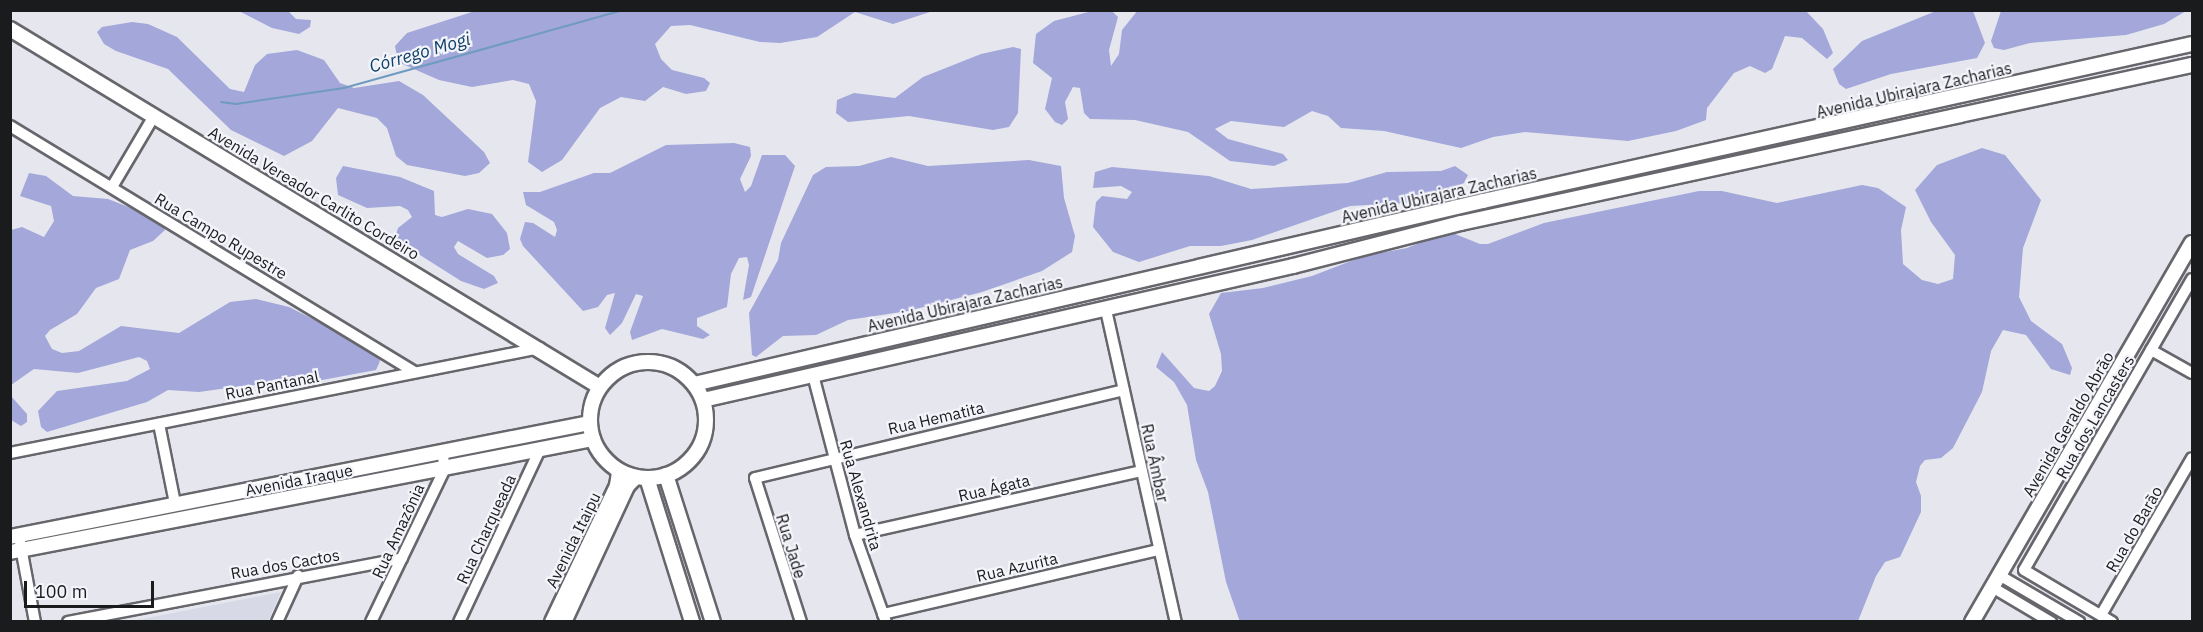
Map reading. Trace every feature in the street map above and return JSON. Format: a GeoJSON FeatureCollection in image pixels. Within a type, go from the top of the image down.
{"type":"FeatureCollection","features":[{"type":"Feature","properties":{"kind":"main road","name":"Avenida Vereador Carlito Cordeiro"},"geometry":{"type":"LineString","coordinates":[[10,29],[541,348],[600,387]]}},
{"type":"Feature","properties":{"kind":"main road","name":"Avenida Ubirajara Zacharias"},"geometry":{"type":"LineString","coordinates":[[694,384],[1471,204],[2193,44]]}},
{"type":"Feature","properties":{"kind":"main road","name":"Avenida Ubirajara Zacharias"},"geometry":{"type":"LineString","coordinates":[[703,400],[1106,310],[1461,224],[2193,65]]}},
{"type":"Feature","properties":{"kind":"main road","name":"Avenida Geraldo Abrão"},"geometry":{"type":"LineString","coordinates":[[1972,621],[2193,243]]}},
{"type":"Feature","properties":{"kind":"main road"},"geometry":{"type":"LineString","coordinates":[[643,362],[668,365],[694,384],[703,400],[706,415],[700,446],[692,458],[666,476],[641,478],[619,471],[599,452],[593,440],[590,423],[600,387],[619,369],[643,362]]}},
{"type":"Feature","properties":{"kind":"main road","name":"Avenida Iraque"},"geometry":{"type":"LineString","coordinates":[[15,544],[175,503],[590,423]]}},
{"type":"Feature","properties":{"kind":"main road","name":"Avenida Iraque"},"geometry":{"type":"LineString","coordinates":[[15,544],[444,470],[593,440]]}},
{"type":"Feature","properties":{"kind":"main road","name":"Avenida Itaipu"},"geometry":{"type":"LineString","coordinates":[[556,621],[617,486],[619,471]]}},
{"type":"Feature","properties":{"kind":"main road"},"geometry":{"type":"LineString","coordinates":[[666,476],[713,621]]}},
{"type":"Feature","properties":{"kind":"main road"},"geometry":{"type":"LineString","coordinates":[[641,478],[692,621]]}},
{"type":"Feature","properties":{"kind":"main road","name":"Avenida Itaipu"},"geometry":{"type":"LineString","coordinates":[[556,621],[627,486],[641,478]]}},
{"type":"Feature","properties":{"kind":"street"},"geometry":{"type":"LineString","coordinates":[[112,187],[154,116]]}},
{"type":"Feature","properties":{"kind":"street","name":"Rua Campo Rupestre"},"geometry":{"type":"LineString","coordinates":[[10,126],[415,372]]}},
{"type":"Feature","properties":{"kind":"street","name":"Rua dos Lancasters"},"geometry":{"type":"LineString","coordinates":[[2100,615],[2024,570],[2193,279]]}},
{"type":"Feature","properties":{"kind":"street","name":"Rua Âmbar"},"geometry":{"type":"LineString","coordinates":[[1106,310],[1158,550],[1176,621]]}},
{"type":"Feature","properties":{"kind":"street","name":"Rua Pantanal"},"geometry":{"type":"LineString","coordinates":[[10,453],[541,348]]}},
{"type":"Feature","properties":{"kind":"street"},"geometry":{"type":"LineString","coordinates":[[2151,350],[2193,373]]}},
{"type":"Feature","properties":{"kind":"street","name":"Rua Alexandrita"},"geometry":{"type":"LineString","coordinates":[[813,375],[855,535],[885,618]]}},
{"type":"Feature","properties":{"kind":"street","name":"Rua Hematita"},"geometry":{"type":"LineString","coordinates":[[755,478],[834,457],[1124,390]]}},
{"type":"Feature","properties":{"kind":"street"},"geometry":{"type":"LineString","coordinates":[[159,423],[175,503]]}},
{"type":"Feature","properties":{"kind":"street","name":"Rua Charqueada"},"geometry":{"type":"LineString","coordinates":[[459,621],[540,449]]}},
{"type":"Feature","properties":{"kind":"street","name":"Rua Amazônia"},"geometry":{"type":"LineString","coordinates":[[372,621],[444,470],[443,453]]}},
{"type":"Feature","properties":{"kind":"street","name":"Rua do Barão"},"geometry":{"type":"LineString","coordinates":[[2100,615],[2193,458]]}},
{"type":"Feature","properties":{"kind":"street","name":"Rua Ágata"},"geometry":{"type":"LineString","coordinates":[[855,535],[1141,471]]}},
{"type":"Feature","properties":{"kind":"street","name":"Rua Jade"},"geometry":{"type":"LineString","coordinates":[[755,478],[801,621]]}},
{"type":"Feature","properties":{"kind":"street"},"geometry":{"type":"LineString","coordinates":[[15,544],[35,621]]}},
{"type":"Feature","properties":{"kind":"street","name":"Rua Azurita"},"geometry":{"type":"LineString","coordinates":[[885,618],[1158,550]]}},
{"type":"Feature","properties":{"kind":"street","name":"Rua dos Cactos"},"geometry":{"type":"LineString","coordinates":[[68,621],[402,558]]}},
{"type":"Feature","properties":{"kind":"street"},"geometry":{"type":"LineString","coordinates":[[277,621],[298,576]]}},
{"type":"Feature","properties":{"kind":"street"},"geometry":{"type":"LineString","coordinates":[[1995,581],[2050,621]]}},
{"type":"Feature","properties":{"kind":"street"},"geometry":{"type":"LineString","coordinates":[[1995,581],[2079,621]]}},
{"type":"Feature","properties":{"kind":"street"},"geometry":{"type":"LineString","coordinates":[[2100,615],[2112,621]]}},
{"type":"Feature","properties":{"kind":"shaded area"},"geometry":{"type":"Polygon","coordinates":[[[478,10],[933,11],[893,24],[855,12],[817,37],[780,43],[760,42],[690,25],[671,26],[655,44],[661,59],[672,70],[704,78],[710,83],[706,91],[686,94],[663,87],[645,101],[621,97],[600,108],[562,160],[542,172],[528,162],[536,101],[529,84],[513,80],[472,87],[439,80],[398,62],[395,46],[407,33],[478,10]]]}},
{"type":"Feature","properties":{"kind":"shaded area"},"geometry":{"type":"Polygon","coordinates":[[[1096,10],[1112,11],[1118,17],[1109,50],[1111,66],[1119,54],[1122,30],[1138,10],[1806,11],[1823,29],[1833,53],[1827,59],[1802,38],[1785,36],[1772,69],[1765,73],[1750,66],[1734,73],[1707,108],[1706,120],[1676,131],[1628,141],[1525,132],[1493,137],[1461,148],[1384,131],[1341,128],[1328,116],[1312,111],[1284,127],[1231,121],[1215,129],[1228,139],[1283,154],[1288,160],[1274,166],[1230,161],[1188,132],[1135,120],[1090,119],[1084,113],[1080,88],[1073,87],[1065,102],[1068,119],[1062,125],[1055,122],[1045,109],[1052,78],[1033,63],[1036,34],[1054,21],[1096,10]]]}},
{"type":"Feature","properties":{"kind":"shaded area"},"geometry":{"type":"Polygon","coordinates":[[[2001,10],[2186,11],[2164,24],[2126,35],[2030,43],[2004,50],[1994,48],[1991,41],[2001,10]]]}},
{"type":"Feature","properties":{"kind":"shaded area"},"geometry":{"type":"Polygon","coordinates":[[[239,11],[288,11],[296,19],[311,20],[310,27],[299,34],[272,28],[239,11]]]}},
{"type":"Feature","properties":{"kind":"shaded area"},"geometry":{"type":"Polygon","coordinates":[[[1936,11],[1973,11],[1985,43],[1977,58],[1891,74],[1846,89],[1839,84],[1833,69],[1862,41],[1936,11]]]}},
{"type":"Feature","properties":{"kind":"shaded area"},"geometry":{"type":"Polygon","coordinates":[[[132,22],[148,24],[177,37],[230,89],[244,92],[255,65],[267,54],[297,50],[324,60],[340,83],[354,88],[399,81],[423,95],[484,152],[490,163],[479,173],[465,176],[407,165],[396,156],[387,128],[377,118],[338,108],[312,141],[284,156],[231,130],[168,69],[116,51],[104,44],[97,32],[102,27],[132,22]]]}},
{"type":"Feature","properties":{"kind":"shaded area"},"geometry":{"type":"Polygon","coordinates":[[[1013,47],[1021,49],[1018,113],[1009,127],[993,130],[909,116],[848,122],[836,113],[837,100],[854,93],[895,98],[923,77],[981,54],[1013,47]]]}},
{"type":"Feature","properties":{"kind":"shaded area"},"geometry":{"type":"Polygon","coordinates":[[[734,143],[750,147],[751,156],[740,179],[745,192],[751,186],[762,155],[785,155],[795,166],[751,297],[743,300],[749,265],[747,257],[739,258],[731,274],[727,307],[697,318],[697,326],[710,335],[703,339],[662,329],[632,340],[630,332],[643,296],[636,294],[622,323],[610,335],[605,328],[615,293],[607,295],[598,307],[583,311],[523,246],[520,239],[525,222],[533,223],[555,237],[557,230],[554,222],[526,205],[523,192],[540,192],[594,173],[610,173],[666,145],[734,143]]]}},
{"type":"Feature","properties":{"kind":"shaded area"},"geometry":{"type":"Polygon","coordinates":[[[1982,148],[2005,155],[2041,200],[2023,248],[2019,297],[2031,321],[2062,344],[2072,368],[2070,375],[2051,369],[2026,335],[2003,330],[1991,351],[1982,392],[1953,448],[1941,458],[1925,460],[1920,466],[1916,482],[1921,496],[1921,512],[1900,557],[1885,562],[1876,576],[1858,621],[1240,622],[1226,582],[1208,492],[1196,460],[1187,405],[1174,382],[1156,367],[1162,352],[1194,388],[1209,391],[1215,386],[1222,371],[1221,354],[1209,314],[1221,293],[1263,288],[1312,276],[1364,256],[1407,248],[1439,235],[1455,234],[1480,244],[1488,244],[1544,223],[1699,191],[1722,191],[1777,203],[1862,185],[1878,188],[1906,207],[1901,230],[1903,264],[1922,280],[1938,284],[1953,279],[1955,255],[1931,222],[1915,190],[1937,165],[1982,148]]]}},
{"type":"Feature","properties":{"kind":"shaded area"},"geometry":{"type":"Polygon","coordinates":[[[891,157],[928,166],[1029,160],[1061,166],[1064,198],[1075,236],[1072,252],[1042,271],[982,292],[908,311],[848,320],[816,335],[783,336],[756,357],[752,355],[749,313],[778,260],[781,243],[813,175],[826,167],[859,166],[891,157]]]}},
{"type":"Feature","properties":{"kind":"shaded area"},"geometry":{"type":"Polygon","coordinates":[[[343,166],[400,177],[434,191],[435,215],[442,217],[468,209],[492,214],[507,233],[510,249],[503,255],[487,258],[458,241],[454,247],[458,254],[494,276],[498,283],[484,289],[461,281],[401,243],[395,238],[398,228],[412,217],[408,210],[400,206],[367,208],[338,195],[336,178],[343,166]]]}},
{"type":"Feature","properties":{"kind":"shaded area"},"geometry":{"type":"Polygon","coordinates":[[[1455,166],[1468,175],[1464,183],[1440,194],[1406,203],[1350,206],[1252,240],[1221,246],[1190,246],[1139,262],[1113,252],[1093,227],[1096,202],[1102,196],[1127,199],[1132,192],[1121,186],[1093,188],[1095,172],[1112,167],[1209,176],[1251,189],[1348,183],[1387,172],[1441,171],[1455,166]]]}},
{"type":"Feature","properties":{"kind":"shaded area"},"geometry":{"type":"Polygon","coordinates":[[[29,173],[46,176],[73,196],[108,199],[149,215],[162,223],[165,230],[153,241],[130,250],[119,279],[96,288],[77,314],[50,330],[45,336],[52,349],[62,353],[79,351],[121,326],[179,333],[230,302],[256,299],[289,307],[356,341],[376,354],[380,361],[376,370],[290,386],[249,385],[199,392],[168,390],[147,402],[47,432],[41,427],[38,411],[57,391],[127,381],[150,369],[147,361],[139,357],[78,373],[34,369],[11,385],[11,230],[22,227],[44,237],[54,221],[51,206],[20,196],[29,173]]]}},
{"type":"Feature","properties":{"kind":"shaded area"},"geometry":{"type":"Polygon","coordinates":[[[11,396],[27,414],[27,422],[21,426],[11,420],[11,396]]]}},
{"type":"Feature","properties":{"kind":"shaded area"},"geometry":{"type":"Polygon","coordinates":[[[281,592],[268,621],[130,621],[142,619],[281,592]]]}},
{"type":"Feature","properties":{"kind":"waterway","name":"Córrego Mogi"},"geometry":{"type":"LineString","coordinates":[[221,102],[236,104],[344,88],[624,10]]}}]}
